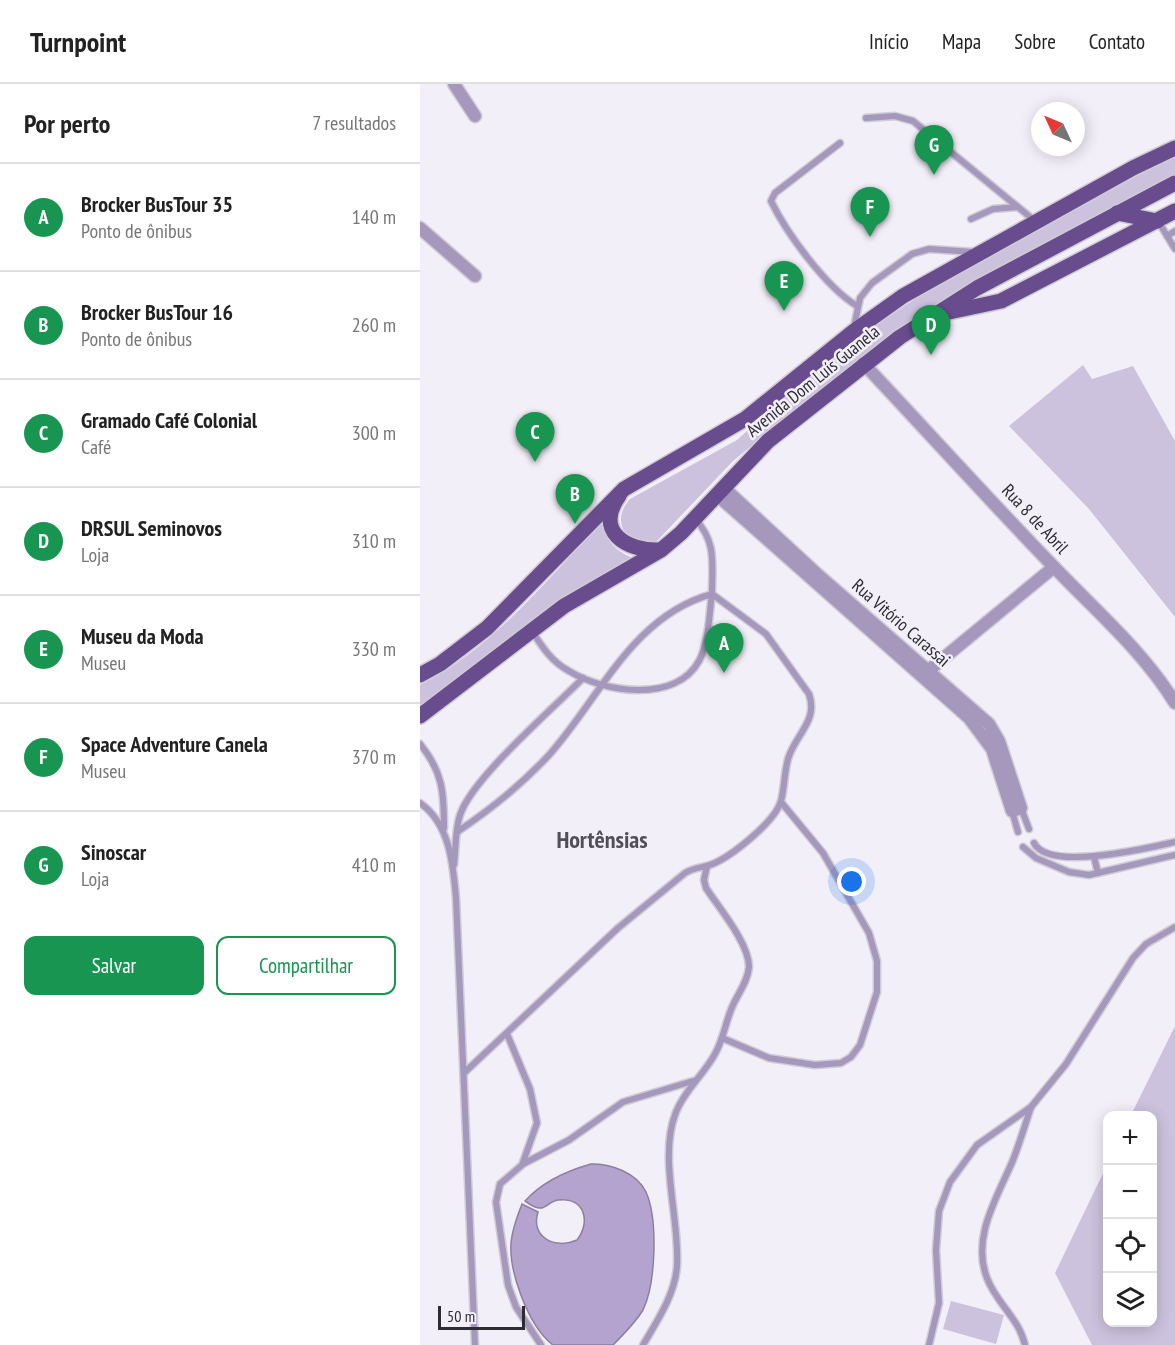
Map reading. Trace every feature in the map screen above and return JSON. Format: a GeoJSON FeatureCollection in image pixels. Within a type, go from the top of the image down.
{"type":"FeatureCollection","features":[{"type":"Feature","properties":{"kind":"main road","name":"Avenida Dom Luís Guanela"},"geometry":{"type":"LineString","coordinates":[[420,675],[466,646],[496,620],[624,489],[745,419],[854,331],[903,296],[1133,168],[1175,148]]}},
{"type":"Feature","properties":{"kind":"main road","name":"Avenida Dom Luís Guanela"},"geometry":{"type":"LineString","coordinates":[[420,716],[531,631],[585,593],[661,550],[781,429],[863,363],[931,315],[977,288],[1175,183]]}},
{"type":"Feature","properties":{"kind":"main road"},"geometry":{"type":"LineString","coordinates":[[931,315],[1001,301],[1175,211]]}},
{"type":"Feature","properties":{"kind":"main road"},"geometry":{"type":"LineString","coordinates":[[1117,213],[1157,221]]}},
{"type":"Feature","properties":{"kind":"main road"},"geometry":{"type":"LineString","coordinates":[[624,489],[612,509],[610,521],[615,533],[634,549],[661,550]]}},
{"type":"Feature","properties":{"kind":"street"},"geometry":{"type":"LineString","coordinates":[[454,84],[475,116]]}},
{"type":"Feature","properties":{"kind":"street"},"geometry":{"type":"LineString","coordinates":[[420,228],[475,276]]}},
{"type":"Feature","properties":{"kind":"street","name":"Rua 8 de Abril"},"geometry":{"type":"LineString","coordinates":[[863,363],[1158,676],[1175,703]]}},
{"type":"Feature","properties":{"kind":"street","name":"Rua Vitório Carassai"},"geometry":{"type":"LineString","coordinates":[[720,491],[924,673],[969,718],[987,739],[1016,810]]}},
{"type":"Feature","properties":{"kind":"street"},"geometry":{"type":"LineString","coordinates":[[924,673],[1053,567]]}},
{"type":"Feature","properties":{"kind":"lane"},"geometry":{"type":"LineString","coordinates":[[866,118],[895,116],[914,121],[1035,222]]}},
{"type":"Feature","properties":{"kind":"lane"},"geometry":{"type":"LineString","coordinates":[[840,143],[775,193],[771,201],[826,280],[840,296],[857,306]]}},
{"type":"Feature","properties":{"kind":"lane"},"geometry":{"type":"LineString","coordinates":[[971,219],[993,209],[1017,207]]}},
{"type":"Feature","properties":{"kind":"lane"},"geometry":{"type":"LineString","coordinates":[[1157,221],[1175,249]]}},
{"type":"Feature","properties":{"kind":"lane"},"geometry":{"type":"LineString","coordinates":[[1167,236],[1175,231]]}},
{"type":"Feature","properties":{"kind":"lane"},"geometry":{"type":"LineString","coordinates":[[854,331],[860,298],[872,284],[912,254],[929,249],[980,252]]}},
{"type":"Feature","properties":{"kind":"lane"},"geometry":{"type":"LineString","coordinates":[[531,631],[557,663],[583,678],[602,685],[638,690],[665,687],[684,677],[698,663],[704,646],[712,594],[712,544],[705,529],[694,519]]}},
{"type":"Feature","properties":{"kind":"lane"},"geometry":{"type":"LineString","coordinates":[[457,832],[526,779],[574,725],[622,656],[656,623],[695,599],[712,594]]}},
{"type":"Feature","properties":{"kind":"lane"},"geometry":{"type":"LineString","coordinates":[[465,1071],[618,928],[685,873],[696,867],[707,866],[730,853],[773,816],[781,802],[789,756],[807,726],[813,705],[809,694],[766,634],[712,594]]}},
{"type":"Feature","properties":{"kind":"lane"},"geometry":{"type":"LineString","coordinates":[[475,1345],[465,1071],[454,871],[457,832],[460,814],[469,795],[583,678]]}},
{"type":"Feature","properties":{"kind":"lane"},"geometry":{"type":"LineString","coordinates":[[420,744],[435,762],[440,778],[444,832],[454,871]]}},
{"type":"Feature","properties":{"kind":"lane"},"geometry":{"type":"LineString","coordinates":[[722,1038],[769,1058],[815,1065],[841,1063],[851,1057],[860,1045],[877,992],[877,961],[869,933],[823,853],[781,802]]}},
{"type":"Feature","properties":{"kind":"lane"},"geometry":{"type":"LineString","coordinates":[[420,803],[437,818],[444,832]]}},
{"type":"Feature","properties":{"kind":"lane"},"geometry":{"type":"LineString","coordinates":[[1016,810],[1029,829]]}},
{"type":"Feature","properties":{"kind":"lane"},"geometry":{"type":"LineString","coordinates":[[1016,810],[1018,832]]}},
{"type":"Feature","properties":{"kind":"lane"},"geometry":{"type":"LineString","coordinates":[[1034,843],[1040,851],[1079,858],[1175,842]]}},
{"type":"Feature","properties":{"kind":"lane"},"geometry":{"type":"LineString","coordinates":[[1023,847],[1036,858],[1069,872],[1089,875],[1175,855]]}},
{"type":"Feature","properties":{"kind":"lane"},"geometry":{"type":"LineString","coordinates":[[1094,857],[1098,873]]}},
{"type":"Feature","properties":{"kind":"lane"},"geometry":{"type":"LineString","coordinates":[[643,1345],[665,1308],[677,1268],[670,1141],[675,1113],[693,1081],[708,1066],[722,1038],[732,1006],[748,977],[749,964],[745,949],[706,888],[707,866]]}},
{"type":"Feature","properties":{"kind":"lane"},"geometry":{"type":"LineString","coordinates":[[929,1345],[939,1303],[936,1250],[939,1211],[944,1193],[960,1164],[977,1144],[1031,1107],[1066,1064],[1133,958],[1146,944],[1175,927]]}},
{"type":"Feature","properties":{"kind":"lane"},"geometry":{"type":"LineString","coordinates":[[507,1034],[536,1108],[537,1123],[522,1165]]}},
{"type":"Feature","properties":{"kind":"lane"},"geometry":{"type":"LineString","coordinates":[[542,1345],[516,1307],[508,1285],[496,1202],[500,1184],[522,1165],[569,1140],[623,1102],[693,1081]]}},
{"type":"Feature","properties":{"kind":"lane"},"geometry":{"type":"LineString","coordinates":[[1025,1345],[1021,1329],[987,1279],[981,1257],[981,1244],[990,1214],[1016,1153],[1031,1107]]}},
{"type":"Feature","properties":{"kind":"shaded area"},"geometry":{"type":"Polygon","coordinates":[[[1175,155],[1175,175],[994,271],[917,318],[822,388],[733,461],[656,542],[649,544],[627,536],[622,527],[621,518],[630,499],[737,440],[804,379],[851,342],[930,289],[1175,155]]]}},
{"type":"Feature","properties":{"kind":"shaded area"},"geometry":{"type":"Polygon","coordinates":[[[1083,365],[1092,379],[1133,366],[1175,441],[1175,617],[1089,509],[1009,426],[1083,365]]]}},
{"type":"Feature","properties":{"kind":"shaded area"},"geometry":{"type":"Polygon","coordinates":[[[604,520],[606,534],[613,545],[636,559],[561,599],[474,669],[420,707],[420,685],[447,670],[496,632],[541,588],[604,520]]]}},
{"type":"Feature","properties":{"kind":"shaded area"},"geometry":{"type":"Polygon","coordinates":[[[1175,1026],[1175,1345],[1092,1345],[1055,1273],[1103,1173],[1103,1327],[1157,1327],[1157,1111],[1133,1111],[1175,1026]]]}},
{"type":"Feature","properties":{"kind":"shaded area"},"geometry":{"type":"Polygon","coordinates":[[[591,1164],[606,1165],[622,1170],[636,1179],[646,1192],[654,1234],[651,1284],[643,1310],[613,1345],[553,1345],[535,1324],[521,1295],[512,1263],[513,1232],[522,1204],[538,1212],[536,1221],[538,1228],[546,1239],[560,1243],[577,1240],[584,1226],[584,1219],[583,1212],[574,1202],[558,1200],[539,1208],[525,1201],[555,1178],[591,1164]]]}},
{"type":"Feature","properties":{"kind":"shaded area"},"geometry":{"type":"Polygon","coordinates":[[[951,1301],[1004,1315],[996,1344],[943,1329],[951,1301]]]}},
{"type":"Feature","properties":{"kind":"place","name":"Sinoscar"},"geometry":{"type":"Point","coordinates":[934,175]}},
{"type":"Feature","properties":{"kind":"place","name":"Space Adventure Canela"},"geometry":{"type":"Point","coordinates":[870,237]}},
{"type":"Feature","properties":{"kind":"place","name":"Museu da Moda"},"geometry":{"type":"Point","coordinates":[784,311]}},
{"type":"Feature","properties":{"kind":"place","name":"DRSUL Seminovos"},"geometry":{"type":"Point","coordinates":[931,355]}},
{"type":"Feature","properties":{"kind":"place","name":"Gramado Café Colonial"},"geometry":{"type":"Point","coordinates":[535,462]}},
{"type":"Feature","properties":{"kind":"place","name":"Brocker BusTour 16"},"geometry":{"type":"Point","coordinates":[575,524]}},
{"type":"Feature","properties":{"kind":"place","name":"Brocker BusTour 35"},"geometry":{"type":"Point","coordinates":[724,673]}},
{"type":"Feature","properties":{"kind":"district","name":"Hortênsias"},"geometry":{"type":"Point","coordinates":[602,840]}}]}
